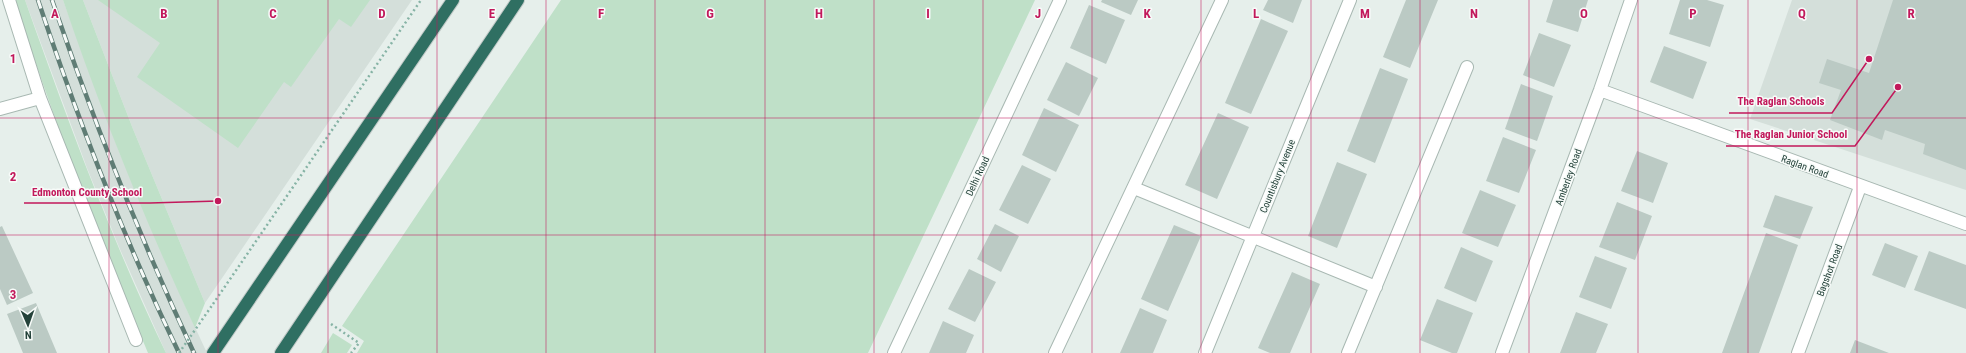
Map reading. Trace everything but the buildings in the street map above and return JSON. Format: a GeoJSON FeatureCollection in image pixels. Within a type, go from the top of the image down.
{"type":"FeatureCollection","features":[{"type":"Feature","properties":{"kind":"highway"},"geometry":{"type":"LineString","coordinates":[[213,353],[453,0]]}},
{"type":"Feature","properties":{"kind":"highway"},"geometry":{"type":"LineString","coordinates":[[281,353],[518,0]]}},
{"type":"Feature","properties":{"kind":"street"},"geometry":{"type":"LineString","coordinates":[[9,0],[40,98],[136,340]]}},
{"type":"Feature","properties":{"kind":"street","name":"Delhi Road"},"geometry":{"type":"LineString","coordinates":[[894,353],[1060,0]]}},
{"type":"Feature","properties":{"kind":"street"},"geometry":{"type":"LineString","coordinates":[[1055,353],[1222,0]]}},
{"type":"Feature","properties":{"kind":"street","name":"Countisbury Avenue"},"geometry":{"type":"LineString","coordinates":[[1205,353],[1350,0]]}},
{"type":"Feature","properties":{"kind":"street","name":"Amberley Road"},"geometry":{"type":"LineString","coordinates":[[1502,353],[1600,90],[1631,0]]}},
{"type":"Feature","properties":{"kind":"street"},"geometry":{"type":"LineString","coordinates":[[1348,353],[1467,67]]}},
{"type":"Feature","properties":{"kind":"street","name":"Raglan Road"},"geometry":{"type":"LineString","coordinates":[[1600,90],[1860,187],[1966,224]]}},
{"type":"Feature","properties":{"kind":"street"},"geometry":{"type":"LineString","coordinates":[[0,109],[40,98]]}},
{"type":"Feature","properties":{"kind":"street","name":"Bagshot Road"},"geometry":{"type":"LineString","coordinates":[[1798,353],[1860,187]]}},
{"type":"Feature","properties":{"kind":"street"},"geometry":{"type":"LineString","coordinates":[[1134,188],[1253,235],[1376,287]]}},
{"type":"Feature","properties":{"kind":"path"},"geometry":{"type":"LineString","coordinates":[[179,353],[420,0]]}},
{"type":"Feature","properties":{"kind":"path"},"geometry":{"type":"LineString","coordinates":[[331,324],[358,343],[352,353]]}},
{"type":"Feature","properties":{"kind":"shaded area"},"geometry":{"type":"Polygon","coordinates":[[[25,0],[63,0],[120,154],[207,353],[166,353],[119,247],[87,168],[25,0]]]}},
{"type":"Feature","properties":{"kind":"shaded area"},"geometry":{"type":"Polygon","coordinates":[[[83,0],[412,0],[205,303],[133,129],[83,0]]]}},
{"type":"Feature","properties":{"kind":"shaded area"},"geometry":{"type":"Polygon","coordinates":[[[1792,0],[1966,0],[1966,190],[1750,119],[1792,0]]]}},
{"type":"Feature","properties":{"kind":"green space"},"geometry":{"type":"Polygon","coordinates":[[[15,0],[25,0],[108,223],[166,353],[148,353],[77,178],[15,0]]]}},
{"type":"Feature","properties":{"kind":"green space"},"geometry":{"type":"Polygon","coordinates":[[[63,0],[83,0],[133,129],[205,303],[195,328],[124,166],[63,0]]]}},
{"type":"Feature","properties":{"kind":"green space"},"geometry":{"type":"Polygon","coordinates":[[[98,0],[370,0],[351,27],[339,19],[291,87],[284,82],[238,148],[137,77],[160,43],[98,0]]]}},
{"type":"Feature","properties":{"kind":"green space"},"geometry":{"type":"Polygon","coordinates":[[[561,0],[1035,0],[868,353],[357,353],[364,341],[342,326],[561,0]]]}},
{"type":"Feature","properties":{"kind":"green space"},"geometry":{"type":"Polygon","coordinates":[[[333,333],[352,345],[347,353],[321,353],[333,333]]]}},
{"type":"Feature","properties":{"kind":"railway"},"geometry":{"type":"LineString","coordinates":[[38,0],[69,90],[103,179],[139,267],[179,353]]}},
{"type":"Feature","properties":{"kind":"railway"},"geometry":{"type":"LineString","coordinates":[[52,0],[84,90],[118,178],[174,310],[194,353]]}},
{"type":"Feature","properties":{"kind":"place","name":"The Raglan Schools"},"geometry":{"type":"Point","coordinates":[1869,59]}},
{"type":"Feature","properties":{"kind":"place","name":"The Raglan Junior School"},"geometry":{"type":"Point","coordinates":[1898,87]}},
{"type":"Feature","properties":{"kind":"place","name":"Edmonton County School"},"geometry":{"type":"Point","coordinates":[218,201]}}]}
